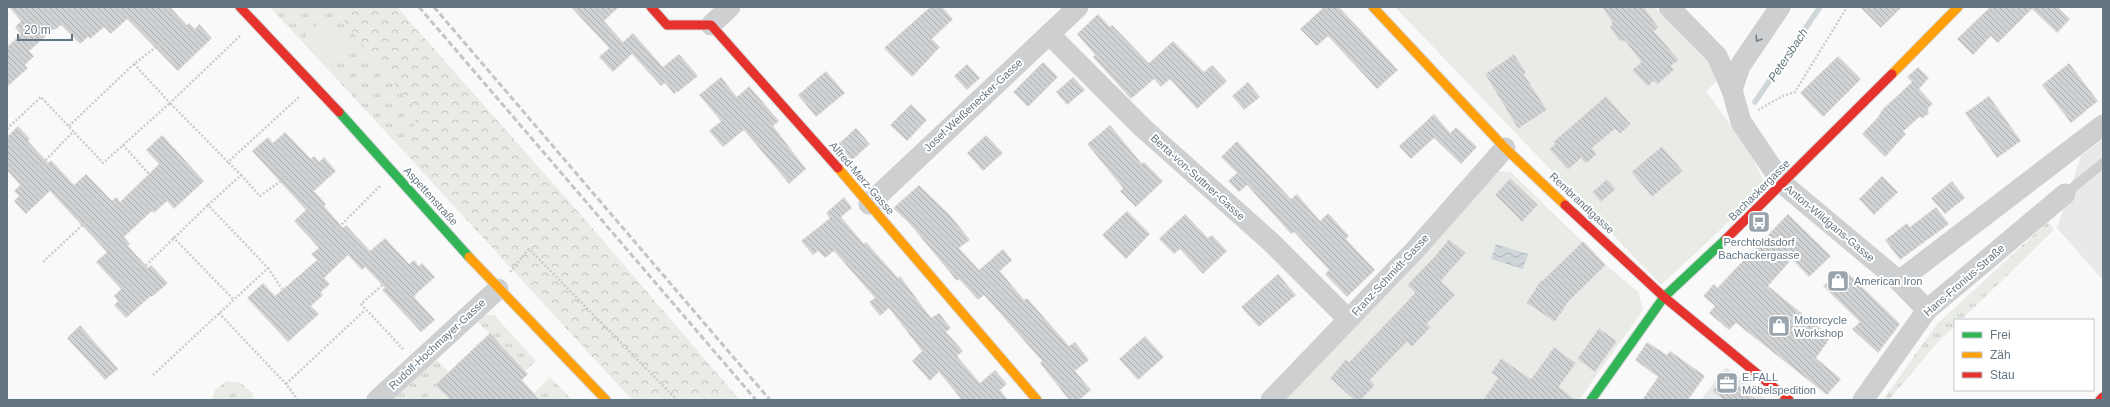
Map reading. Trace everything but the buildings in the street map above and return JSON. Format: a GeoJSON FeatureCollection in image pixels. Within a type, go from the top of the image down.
{"type":"FeatureCollection","features":[{"type":"Feature","properties":{"kind":"street","name":"Aspettenstraße"},"geometry":{"type":"LineString","coordinates":[[240,7],[313,83],[498,289],[606,400]]}},
{"type":"Feature","properties":{"kind":"street"},"geometry":{"type":"LineString","coordinates":[[651,7],[667,24],[711,25],[730,7]]}},
{"type":"Feature","properties":{"kind":"street","name":"Josef-Weißenecker-Gasse"},"geometry":{"type":"LineString","coordinates":[[869,204],[1078,7]]}},
{"type":"Feature","properties":{"kind":"street","name":"Rembrandtgasse"},"geometry":{"type":"LineString","coordinates":[[1373,7],[1505,148],[1664,296],[1789,400]]}},
{"type":"Feature","properties":{"kind":"street","name":"Anton-Wildgans-Gasse"},"geometry":{"type":"LineString","coordinates":[[1669,7],[1717,56],[1732,90],[1741,122],[1783,184],[1899,281],[1926,310]]}},
{"type":"Feature","properties":{"kind":"street"},"geometry":{"type":"LineString","coordinates":[[1732,90],[1740,66],[1780,7]]}},
{"type":"Feature","properties":{"kind":"street","name":"Bachackergasse"},"geometry":{"type":"LineString","coordinates":[[1591,400],[1664,296],[1783,184],[1958,7]]}},
{"type":"Feature","properties":{"kind":"street","name":"Alfred-Merz-Gasse"},"geometry":{"type":"LineString","coordinates":[[711,25],[869,204],[1037,400]]}},
{"type":"Feature","properties":{"kind":"street","name":"Berta-von-Suttner-Gasse"},"geometry":{"type":"LineString","coordinates":[[1050,34],[1143,128],[1272,243],[1348,319]]}},
{"type":"Feature","properties":{"kind":"street"},"geometry":{"type":"LineString","coordinates":[[1899,281],[2103,125]]}},
{"type":"Feature","properties":{"kind":"street","name":"Franz-Schmidt-Gasse"},"geometry":{"type":"LineString","coordinates":[[1271,400],[1414,250],[1505,148]]}},
{"type":"Feature","properties":{"kind":"street","name":"Hans-Fronius-Straße"},"geometry":{"type":"LineString","coordinates":[[1864,400],[1926,310],[2065,194]]}},
{"type":"Feature","properties":{"kind":"street","name":"Rudolf-Hochmayer-Gasse"},"geometry":{"type":"LineString","coordinates":[[377,400],[498,289]]}},
{"type":"Feature","properties":{"kind":"street"},"geometry":{"type":"LineString","coordinates":[[2100,400],[2103,397]]}},
{"type":"Feature","properties":{"kind":"lane"},"geometry":{"type":"LineString","coordinates":[[2065,194],[2103,163]]}},
{"type":"Feature","properties":{"kind":"path"},"geometry":{"type":"LineString","coordinates":[[1741,122],[1766,105],[1783,96],[1795,92],[1847,7]]}},
{"type":"Feature","properties":{"kind":"path"},"geometry":{"type":"LineString","coordinates":[[7,130],[42,97],[103,163],[255,22]]}},
{"type":"Feature","properties":{"kind":"path"},"geometry":{"type":"LineString","coordinates":[[69,126],[134,64],[165,40]]}},
{"type":"Feature","properties":{"kind":"path"},"geometry":{"type":"LineString","coordinates":[[134,64],[260,196],[289,175]]}},
{"type":"Feature","properties":{"kind":"path"},"geometry":{"type":"LineString","coordinates":[[228,162],[313,83]]}},
{"type":"Feature","properties":{"kind":"path"},"geometry":{"type":"LineString","coordinates":[[40,166],[74,131]]}},
{"type":"Feature","properties":{"kind":"path"},"geometry":{"type":"LineString","coordinates":[[123,145],[148,174]]}},
{"type":"Feature","properties":{"kind":"path"},"geometry":{"type":"LineString","coordinates":[[336,230],[394,172]]}},
{"type":"Feature","properties":{"kind":"path"},"geometry":{"type":"LineString","coordinates":[[140,271],[173,237],[241,175]]}},
{"type":"Feature","properties":{"kind":"path"},"geometry":{"type":"LineString","coordinates":[[208,205],[268,268],[282,289]]}},
{"type":"Feature","properties":{"kind":"path"},"geometry":{"type":"LineString","coordinates":[[43,262],[91,217]]}},
{"type":"Feature","properties":{"kind":"path"},"geometry":{"type":"LineString","coordinates":[[173,237],[234,300]]}},
{"type":"Feature","properties":{"kind":"path"},"geometry":{"type":"LineString","coordinates":[[498,289],[529,249],[677,400]]}},
{"type":"Feature","properties":{"kind":"path"},"geometry":{"type":"LineString","coordinates":[[153,375],[268,268]]}},
{"type":"Feature","properties":{"kind":"path"},"geometry":{"type":"LineString","coordinates":[[388,280],[360,304],[417,363]]}},
{"type":"Feature","properties":{"kind":"path"},"geometry":{"type":"LineString","coordinates":[[286,384],[366,310]]}},
{"type":"Feature","properties":{"kind":"path"},"geometry":{"type":"LineString","coordinates":[[220,312],[286,384],[298,400]]}},
{"type":"Feature","properties":{"kind":"shaded area"},"geometry":{"type":"Polygon","coordinates":[[[2103,139],[2103,280],[2057,228],[2081,156],[2103,139]]]}},
{"type":"Feature","properties":{"kind":"shaded area"},"geometry":{"type":"Polygon","coordinates":[[[1726,367],[1767,400],[1701,400],[1726,367]]]}},
{"type":"Feature","properties":{"kind":"green space"},"geometry":{"type":"Polygon","coordinates":[[[270,7],[333,7],[417,113],[407,155],[270,7]]]}},
{"type":"Feature","properties":{"kind":"green space"},"geometry":{"type":"Polygon","coordinates":[[[333,7],[397,7],[580,214],[740,400],[632,400],[407,155],[417,113],[333,7]]]}},
{"type":"Feature","properties":{"kind":"green space"},"geometry":{"type":"Polygon","coordinates":[[[1395,7],[1655,7],[1715,70],[1717,81],[1706,91],[1751,154],[1766,187],[1661,285],[1395,7]]]}},
{"type":"Feature","properties":{"kind":"green space"},"geometry":{"type":"Polygon","coordinates":[[[326,17],[354,49],[332,67],[305,35],[326,17]]]}},
{"type":"Feature","properties":{"kind":"green space"},"geometry":{"type":"Polygon","coordinates":[[[1498,171],[1511,172],[1606,265],[1638,292],[1643,310],[1579,400],[1285,400],[1498,171]]]}},
{"type":"Feature","properties":{"kind":"green space"},"geometry":{"type":"Polygon","coordinates":[[[2048,222],[2054,230],[1962,319],[1954,319],[1954,327],[1937,343],[1889,400],[1883,400],[1937,324],[2048,222]]]}},
{"type":"Feature","properties":{"kind":"green space"},"geometry":{"type":"Polygon","coordinates":[[[484,315],[494,315],[536,361],[525,371],[478,322],[484,315]]]}},
{"type":"Feature","properties":{"kind":"green space"},"geometry":{"type":"Polygon","coordinates":[[[436,360],[449,372],[435,385],[449,400],[392,400],[436,360]]]}},
{"type":"Feature","properties":{"kind":"green space"},"geometry":{"type":"Polygon","coordinates":[[[550,377],[572,400],[540,400],[534,393],[550,377]]]}},
{"type":"Feature","properties":{"kind":"green space"},"geometry":{"type":"Polygon","coordinates":[[[227,381],[241,383],[252,393],[254,400],[212,400],[215,390],[227,381]]]}},
{"type":"Feature","properties":{"kind":"water"},"geometry":{"type":"Polygon","coordinates":[[[1496,244],[1528,254],[1523,269],[1491,259],[1496,244]]]}},
{"type":"Feature","properties":{"kind":"waterway","name":"Petersbach"},"geometry":{"type":"LineString","coordinates":[[1755,102],[1820,7]]}},
{"type":"Feature","properties":{"kind":"railway"},"geometry":{"type":"LineString","coordinates":[[419,7],[756,400]]}},
{"type":"Feature","properties":{"kind":"railway"},"geometry":{"type":"LineString","coordinates":[[434,7],[770,400]]}},
{"type":"Feature","properties":{"kind":"traffic: fast"},"geometry":{"type":"LineString","coordinates":[[339,112],[469,257]]}},
{"type":"Feature","properties":{"kind":"traffic: fast"},"geometry":{"type":"LineString","coordinates":[[1591,400],[1664,297],[1726,239]]}},
{"type":"Feature","properties":{"kind":"traffic: slow"},"geometry":{"type":"LineString","coordinates":[[1373,7],[1505,148],[1565,205]]}},
{"type":"Feature","properties":{"kind":"traffic: slow"},"geometry":{"type":"LineString","coordinates":[[1892,74],[1958,7]]}},
{"type":"Feature","properties":{"kind":"traffic: slow"},"geometry":{"type":"LineString","coordinates":[[838,168],[1037,400]]}},
{"type":"Feature","properties":{"kind":"traffic: slow"},"geometry":{"type":"LineString","coordinates":[[469,257],[606,400]]}},
{"type":"Feature","properties":{"kind":"traffic: jam"},"geometry":{"type":"LineString","coordinates":[[240,7],[339,112]]}},
{"type":"Feature","properties":{"kind":"traffic: jam"},"geometry":{"type":"LineString","coordinates":[[651,7],[667,25],[711,25],[838,168]]}},
{"type":"Feature","properties":{"kind":"traffic: jam"},"geometry":{"type":"LineString","coordinates":[[1726,239],[1892,74]]}},
{"type":"Feature","properties":{"kind":"traffic: jam"},"geometry":{"type":"LineString","coordinates":[[1565,205],[1664,297],[1789,400]]}},
{"type":"Feature","properties":{"kind":"traffic: jam"},"geometry":{"type":"LineString","coordinates":[[2100,400],[2103,397]]}},
{"type":"Feature","properties":{"kind":"place","name":"Perchtoldsdorf Bachackergasse"},"geometry":{"type":"Point","coordinates":[1759,222]}},
{"type":"Feature","properties":{"kind":"place","name":"American Iron"},"geometry":{"type":"Point","coordinates":[1838,281]}},
{"type":"Feature","properties":{"kind":"place","name":"Motorcycle Workshop"},"geometry":{"type":"Point","coordinates":[1779,326]}},
{"type":"Feature","properties":{"kind":"place","name":"E.FALL Möbelspedition"},"geometry":{"type":"Point","coordinates":[1727,383]}}]}
